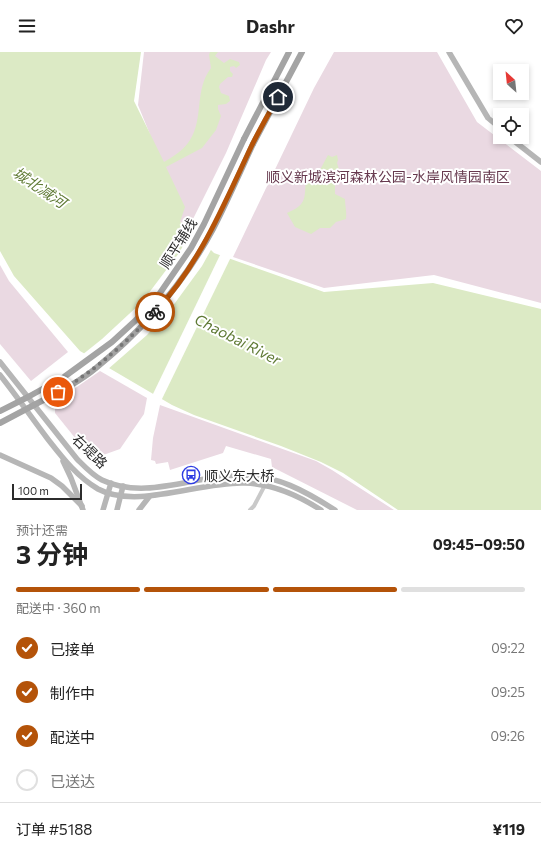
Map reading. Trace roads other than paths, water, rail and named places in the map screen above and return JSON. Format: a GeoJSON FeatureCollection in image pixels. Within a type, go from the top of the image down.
{"type":"FeatureCollection","features":[{"type":"Feature","properties":{"kind":"main road","name":"顺平辅线"},"geometry":{"type":"LineString","coordinates":[[0,411],[20,402],[64,377],[112,342],[136,320],[160,293],[191,248],[204,224],[244,139],[289,52]]}},
{"type":"Feature","properties":{"kind":"main road","name":"顺平辅线"},"geometry":{"type":"LineString","coordinates":[[0,423],[70,386],[96,368],[137,331],[180,282],[213,229],[253,144],[302,52]]}},
{"type":"Feature","properties":{"kind":"main road"},"geometry":{"type":"LineString","coordinates":[[448,52],[488,118],[493,122]]}},
{"type":"Feature","properties":{"kind":"main road"},"geometry":{"type":"LineString","coordinates":[[519,144],[541,162]]}},
{"type":"Feature","properties":{"kind":"main road","name":"右堤路"},"geometry":{"type":"LineString","coordinates":[[0,362],[77,459],[102,480],[135,489],[215,477],[240,475],[260,476],[294,486],[335,510]]}},
{"type":"Feature","properties":{"kind":"main road","name":"右堤路"},"geometry":{"type":"LineString","coordinates":[[0,375],[59,454],[74,471],[99,490],[108,494],[149,497],[220,484],[245,483],[280,489],[321,510]]}},
{"type":"Feature","properties":{"kind":"main road"},"geometry":{"type":"LineString","coordinates":[[59,454],[71,478],[83,508]]}},
{"type":"Feature","properties":{"kind":"main road"},"geometry":{"type":"LineString","coordinates":[[0,455],[51,478],[62,486],[83,508]]}},
{"type":"Feature","properties":{"kind":"main road"},"geometry":{"type":"LineString","coordinates":[[103,510],[111,483]]}},
{"type":"Feature","properties":{"kind":"main road"},"geometry":{"type":"LineString","coordinates":[[117,510],[122,486]]}},
{"type":"Feature","properties":{"kind":"main road"},"geometry":{"type":"LineString","coordinates":[[139,510],[149,497]]}},
{"type":"Feature","properties":{"kind":"street"},"geometry":{"type":"LineString","coordinates":[[250,510],[254,506],[265,486]]}},
{"type":"Feature","properties":{"kind":"water"},"geometry":{"type":"Polygon","coordinates":[[[0,52],[141,52],[134,101],[164,162],[182,150],[190,140],[197,123],[203,85],[211,68],[209,55],[210,52],[218,52],[215,56],[224,63],[230,59],[239,62],[240,65],[236,68],[234,66],[230,67],[230,71],[233,74],[232,77],[228,77],[220,84],[219,87],[221,93],[229,96],[230,101],[226,104],[218,105],[221,116],[216,130],[202,148],[166,167],[185,207],[180,222],[186,225],[214,253],[324,292],[433,283],[541,309],[541,510],[398,510],[343,473],[321,462],[194,415],[172,405],[80,351],[14,276],[0,251],[0,52]]]}},
{"type":"Feature","properties":{"kind":"water"},"geometry":{"type":"Polygon","coordinates":[[[328,155],[332,157],[337,155],[337,163],[341,176],[335,186],[335,194],[345,199],[346,219],[336,222],[330,228],[320,228],[311,234],[295,227],[287,213],[299,207],[302,203],[305,195],[306,178],[318,172],[328,155]]]}},
{"type":"Feature","properties":{"kind":"place","name":"顺义东大桥"},"geometry":{"type":"Point","coordinates":[191,475]}},
{"type":"Feature","properties":{"kind":"park label","name":"顺义新城滨河森林公园-水岸风情园南区"},"geometry":{"type":"Point","coordinates":[388,176]}},
{"type":"Feature","properties":{"kind":"water label","name":"城北减河"},"geometry":{"type":"Point","coordinates":[40,187]}},
{"type":"Feature","properties":{"kind":"water label","name":"Chaobai River"},"geometry":{"type":"Point","coordinates":[238,339]}}]}
